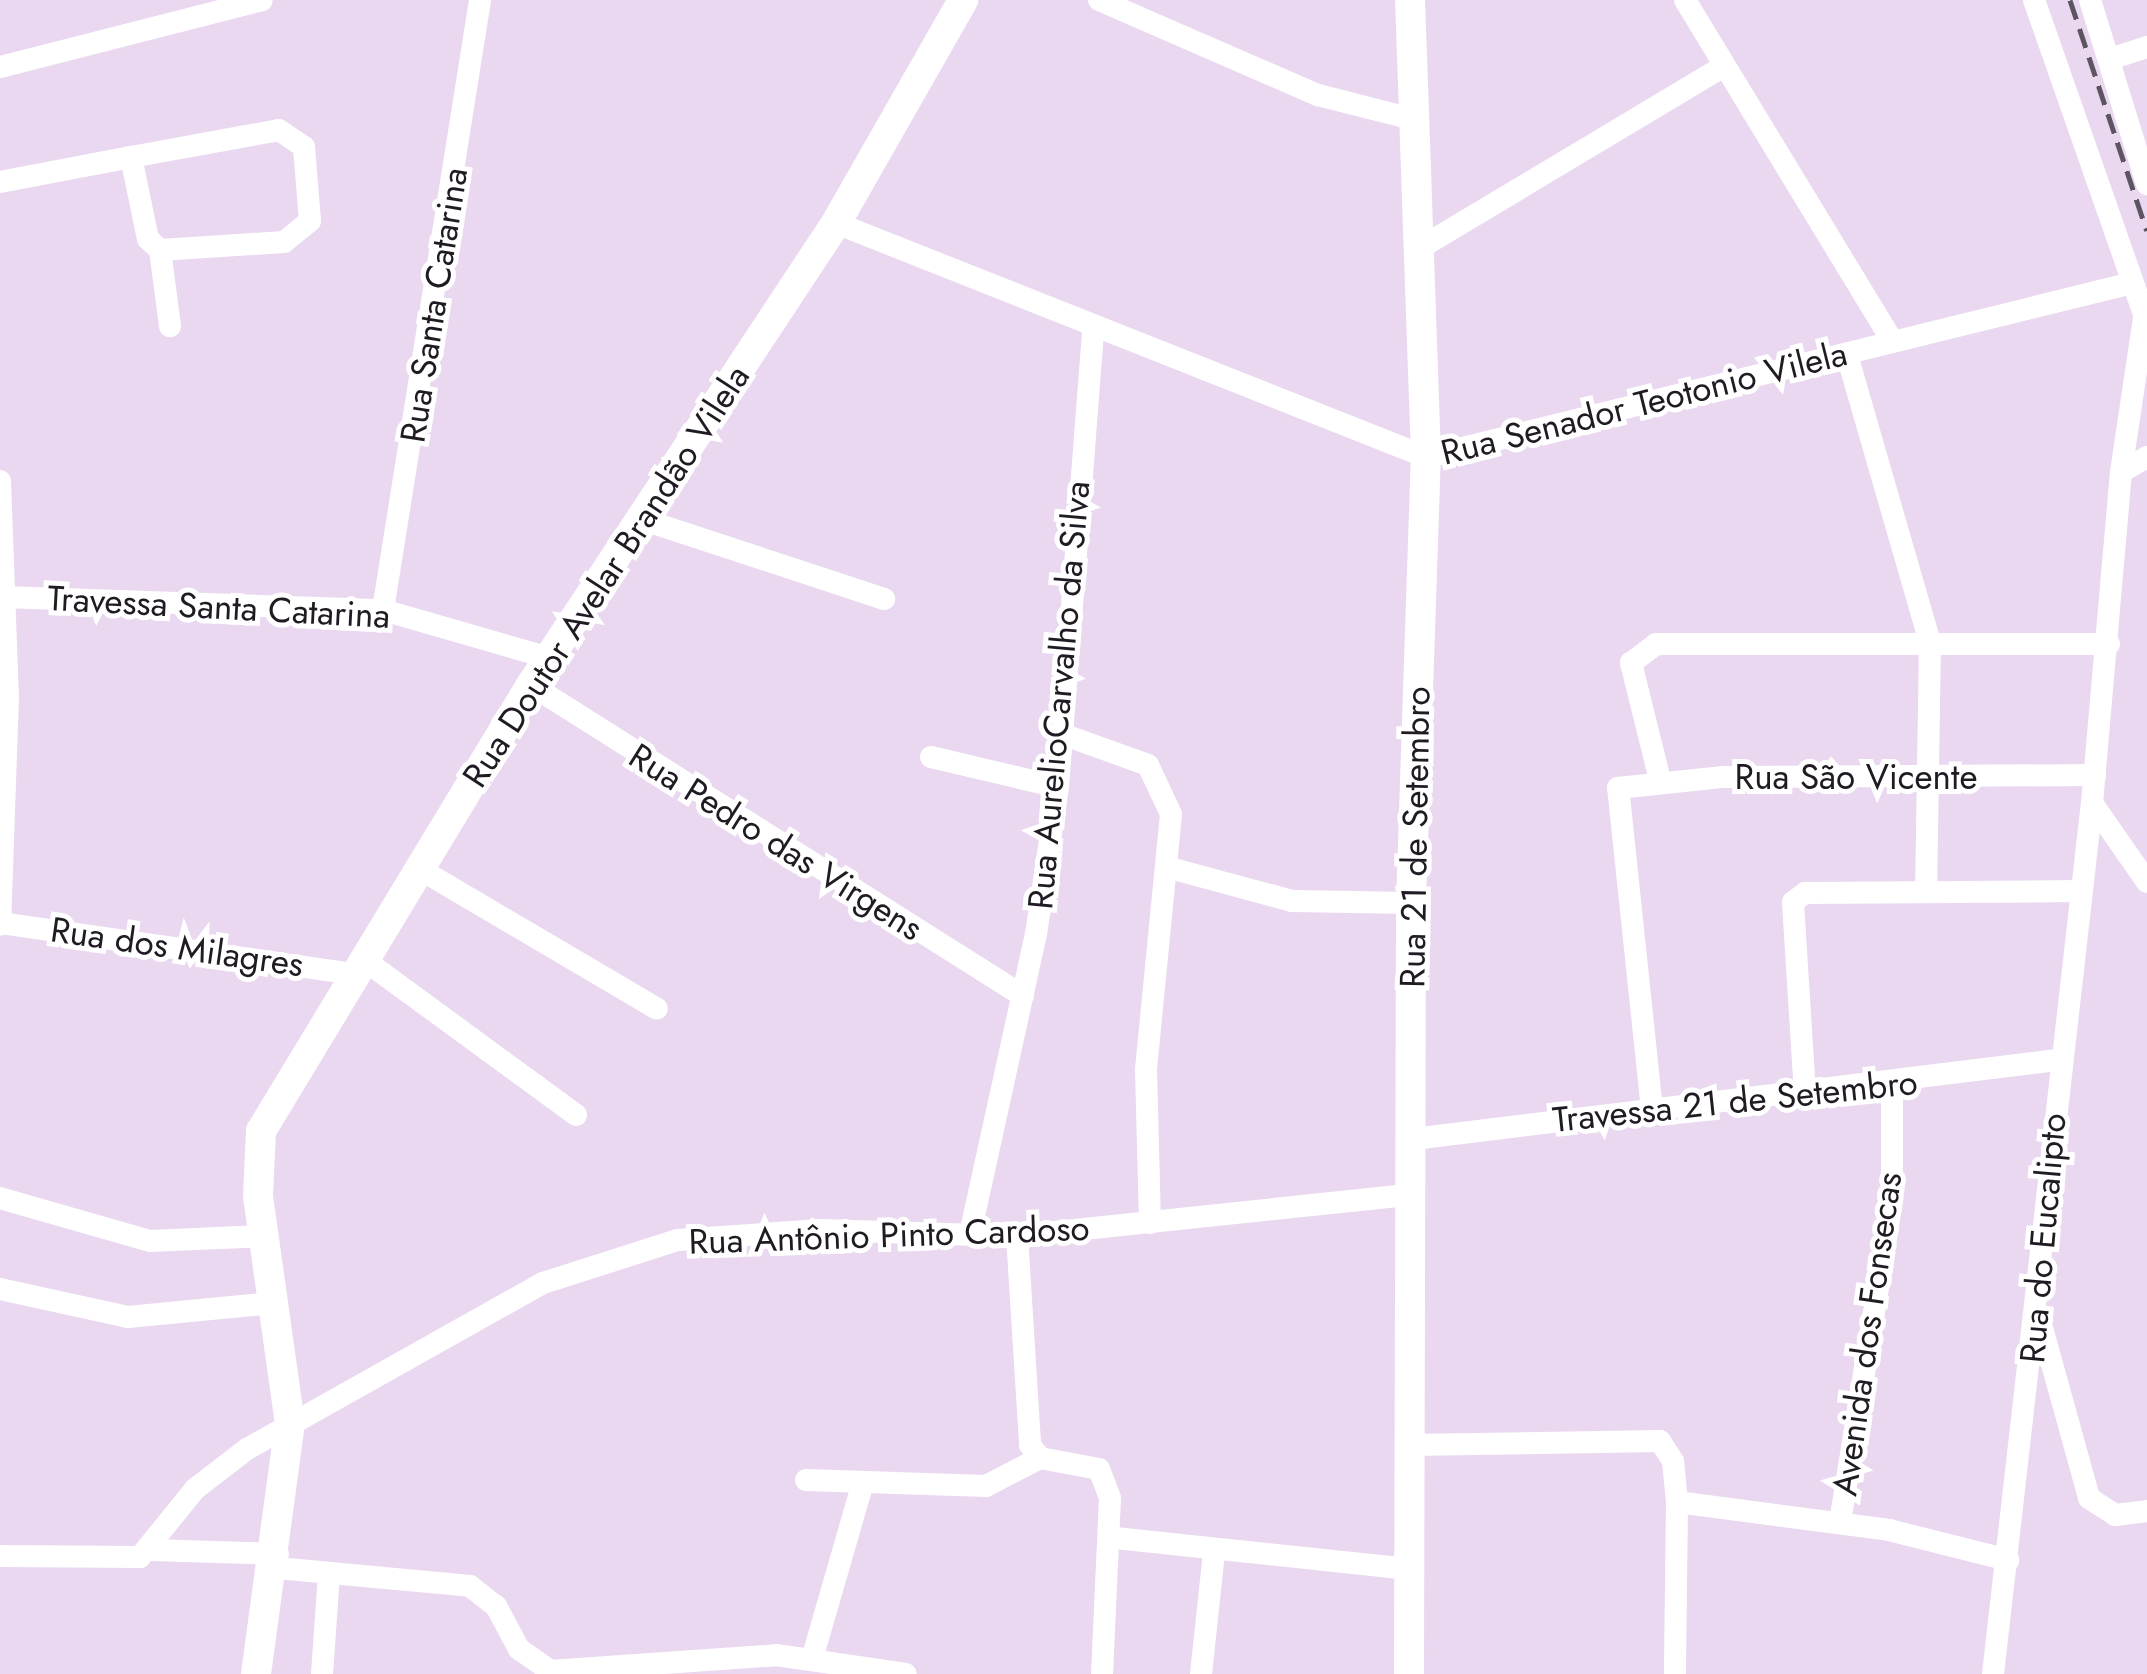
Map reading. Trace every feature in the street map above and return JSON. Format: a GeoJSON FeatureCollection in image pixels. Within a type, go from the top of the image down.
{"type":"FeatureCollection","features":[{"type":"Feature","properties":{"kind":"street"},"geometry":{"type":"LineString","coordinates":[[0,67],[262,0]]}},
{"type":"Feature","properties":{"kind":"street","name":"Rua Santa Catarina"},"geometry":{"type":"LineString","coordinates":[[383,610],[480,0]]}},
{"type":"Feature","properties":{"kind":"street","name":"Rua Doutor Avelar Brandão Vilela"},"geometry":{"type":"LineString","coordinates":[[263,1236],[258,1155],[278,1098],[531,685],[836,223],[963,0]]}},
{"type":"Feature","properties":{"kind":"street"},"geometry":{"type":"LineString","coordinates":[[1099,0],[1300,88],[1413,119]]}},
{"type":"Feature","properties":{"kind":"street","name":"Rua 21 de Setembro"},"geometry":{"type":"LineString","coordinates":[[1409,1674],[1411,903],[1426,457],[1410,0]]}},
{"type":"Feature","properties":{"kind":"street"},"geometry":{"type":"LineString","coordinates":[[1684,0],[1722,68],[1893,342]]}},
{"type":"Feature","properties":{"kind":"street"},"geometry":{"type":"LineString","coordinates":[[2034,0],[2128,284],[2146,321]]}},
{"type":"Feature","properties":{"kind":"street"},"geometry":{"type":"LineString","coordinates":[[2090,0],[2147,184]]}},
{"type":"Feature","properties":{"kind":"street"},"geometry":{"type":"LineString","coordinates":[[2110,59],[2147,47]]}},
{"type":"Feature","properties":{"kind":"street"},"geometry":{"type":"LineString","coordinates":[[1416,251],[1722,68]]}},
{"type":"Feature","properties":{"kind":"street"},"geometry":{"type":"LineString","coordinates":[[0,182],[279,130],[304,147],[310,221],[294,238],[160,250]]}},
{"type":"Feature","properties":{"kind":"street"},"geometry":{"type":"LineString","coordinates":[[131,157],[148,239],[160,250],[170,326]]}},
{"type":"Feature","properties":{"kind":"street","name":"Rua Senador Teotonio Vilela"},"geometry":{"type":"LineString","coordinates":[[836,223],[1093,329],[1426,457],[2128,284]]}},
{"type":"Feature","properties":{"kind":"street","name":"Rua do Eucalipto"},"geometry":{"type":"LineString","coordinates":[[1994,1674],[2039,1319],[2057,1060],[2110,644],[2120,472],[2146,321]]}},
{"type":"Feature","properties":{"kind":"street","name":"Rua AurelioCarvalho da Silva"},"geometry":{"type":"LineString","coordinates":[[970,1234],[1023,996],[1058,787],[1093,329]]}},
{"type":"Feature","properties":{"kind":"street"},"geometry":{"type":"LineString","coordinates":[[1847,354],[1930,642],[1926,892]]}},
{"type":"Feature","properties":{"kind":"street"},"geometry":{"type":"LineString","coordinates":[[2120,472],[2147,457]]}},
{"type":"Feature","properties":{"kind":"street"},"geometry":{"type":"LineString","coordinates":[[0,481],[0,924]]}},
{"type":"Feature","properties":{"kind":"street"},"geometry":{"type":"LineString","coordinates":[[641,519],[884,599]]}},
{"type":"Feature","properties":{"kind":"street","name":"Travessa Santa Catarina"},"geometry":{"type":"LineString","coordinates":[[3,596],[383,610],[549,658]]}},
{"type":"Feature","properties":{"kind":"street"},"geometry":{"type":"LineString","coordinates":[[1660,780],[1632,682],[1640,650],[1930,642],[2110,644]]}},
{"type":"Feature","properties":{"kind":"street","name":"Rua Pedro das Virgens"},"geometry":{"type":"LineString","coordinates":[[531,685],[1023,996]]}},
{"type":"Feature","properties":{"kind":"street"},"geometry":{"type":"LineString","coordinates":[[1062,734],[1136,757],[1157,775],[1171,814],[1170,868],[1146,1070],[1150,1224]]}},
{"type":"Feature","properties":{"kind":"street"},"geometry":{"type":"LineString","coordinates":[[931,757],[1058,787]]}},
{"type":"Feature","properties":{"kind":"street","name":"Rua São Vicente"},"geometry":{"type":"LineString","coordinates":[[1652,1110],[1618,788],[1660,780],[2095,775]]}},
{"type":"Feature","properties":{"kind":"street"},"geometry":{"type":"LineString","coordinates":[[2092,802],[2147,882]]}},
{"type":"Feature","properties":{"kind":"street"},"geometry":{"type":"LineString","coordinates":[[418,868],[657,1008]]}},
{"type":"Feature","properties":{"kind":"street"},"geometry":{"type":"LineString","coordinates":[[1170,868],[1292,901],[1411,903]]}},
{"type":"Feature","properties":{"kind":"street"},"geometry":{"type":"LineString","coordinates":[[1805,1094],[1789,913],[1805,893],[2078,891]]}},
{"type":"Feature","properties":{"kind":"street","name":"Rua dos Milagres"},"geometry":{"type":"LineString","coordinates":[[0,924],[359,966]]}},
{"type":"Feature","properties":{"kind":"street"},"geometry":{"type":"LineString","coordinates":[[359,966],[576,1116]]}},
{"type":"Feature","properties":{"kind":"street","name":"Travessa 21 de Setembro"},"geometry":{"type":"LineString","coordinates":[[1413,1139],[1892,1086],[2057,1060]]}},
{"type":"Feature","properties":{"kind":"street","name":"Avenida dos Fonsecas"},"geometry":{"type":"LineString","coordinates":[[1840,1522],[1890,1216],[1892,1086]]}},
{"type":"Feature","properties":{"kind":"street","name":"Rua Antônio Pinto Cardoso"},"geometry":{"type":"LineString","coordinates":[[151,1550],[195,1489],[290,1424],[543,1283],[618,1255],[749,1232],[1016,1236],[1410,1194]]}},
{"type":"Feature","properties":{"kind":"street"},"geometry":{"type":"LineString","coordinates":[[0,1198],[150,1241],[263,1236],[290,1424],[278,1561],[256,1674]]}},
{"type":"Feature","properties":{"kind":"street"},"geometry":{"type":"LineString","coordinates":[[1016,1236],[1026,1430],[1040,1458]]}},
{"type":"Feature","properties":{"kind":"street"},"geometry":{"type":"LineString","coordinates":[[0,1288],[128,1317],[273,1303]]}},
{"type":"Feature","properties":{"kind":"street"},"geometry":{"type":"LineString","coordinates":[[2039,1319],[2089,1498],[2115,1515],[2147,1511]]}},
{"type":"Feature","properties":{"kind":"street"},"geometry":{"type":"LineString","coordinates":[[1410,1446],[1649,1438],[1669,1450],[1677,1502],[1675,1674]]}},
{"type":"Feature","properties":{"kind":"street"},"geometry":{"type":"LineString","coordinates":[[806,1480],[986,1486],[1040,1458],[1100,1469],[1114,1538],[1102,1674]]}},
{"type":"Feature","properties":{"kind":"street"},"geometry":{"type":"LineString","coordinates":[[812,1660],[864,1482]]}},
{"type":"Feature","properties":{"kind":"street"},"geometry":{"type":"LineString","coordinates":[[1677,1502],[1840,1522],[2008,1560]]}},
{"type":"Feature","properties":{"kind":"street"},"geometry":{"type":"LineString","coordinates":[[1114,1538],[1214,1553],[1409,1569]]}},
{"type":"Feature","properties":{"kind":"street"},"geometry":{"type":"LineString","coordinates":[[0,1556],[120,1562],[151,1550],[278,1561],[329,1572],[470,1586],[496,1606],[518,1649],[550,1671],[812,1660],[906,1674]]}},
{"type":"Feature","properties":{"kind":"street"},"geometry":{"type":"LineString","coordinates":[[1200,1674],[1214,1553]]}},
{"type":"Feature","properties":{"kind":"street"},"geometry":{"type":"LineString","coordinates":[[322,1674],[329,1572]]}},
{"type":"Feature","properties":{"kind":"railway"},"geometry":{"type":"LineString","coordinates":[[2070,0],[2147,231]]}}]}
